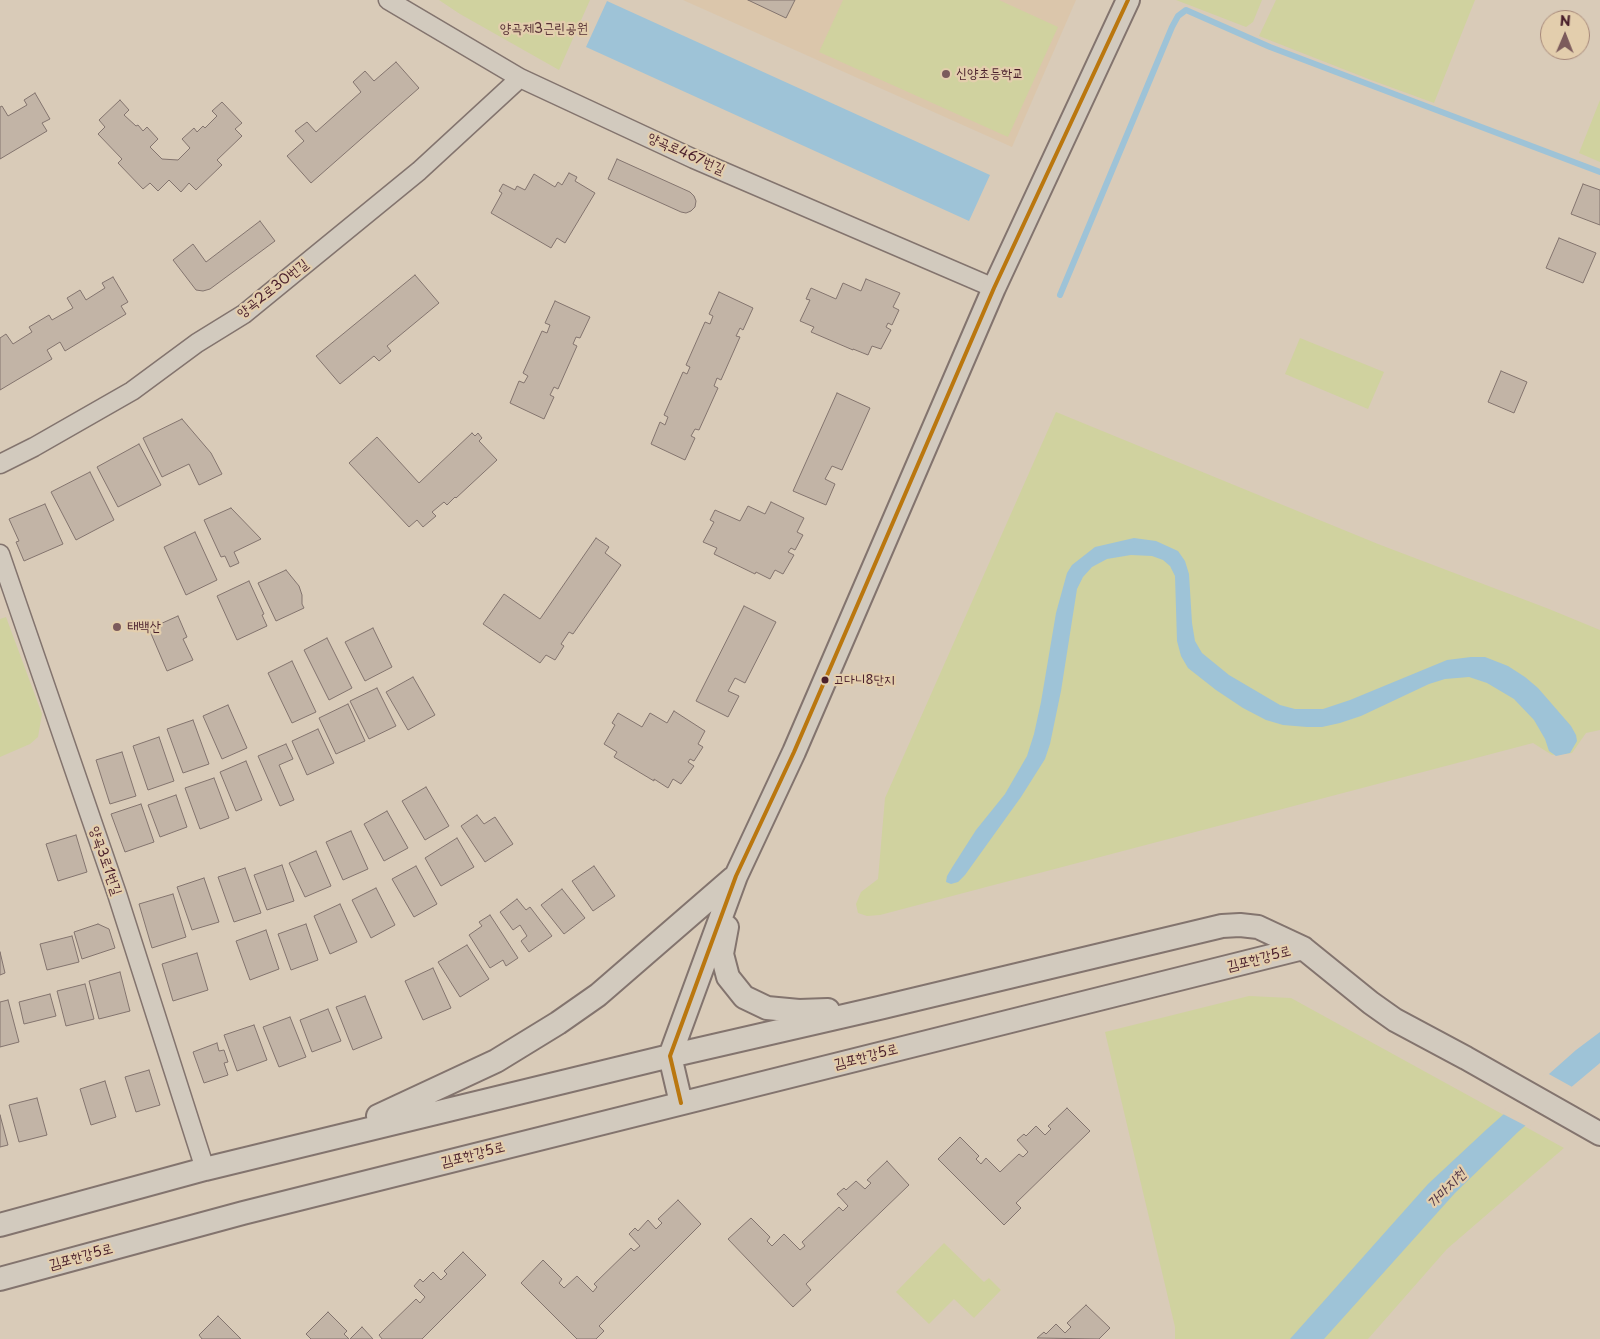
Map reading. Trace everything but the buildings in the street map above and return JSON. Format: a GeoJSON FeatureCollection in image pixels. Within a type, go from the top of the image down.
{"type":"FeatureCollection","features":[{"type":"Feature","properties":{"kind":"street","name":"양곡로467번길"},"geometry":{"type":"LineString","coordinates":[[388,0],[520,78],[694,159],[994,288]]}},
{"type":"Feature","properties":{"kind":"street"},"geometry":{"type":"LineString","coordinates":[[681,1103],[670,1056],[736,876],[794,752],[994,288],[1128,0]]}},
{"type":"Feature","properties":{"kind":"street","name":"양곡2로30번길"},"geometry":{"type":"LineString","coordinates":[[0,464],[34,447],[132,391],[197,344],[244,314],[419,170],[520,78]]}},
{"type":"Feature","properties":{"kind":"street","name":"양곡3로1번길"},"geometry":{"type":"LineString","coordinates":[[0,554],[117,894],[205,1169]]}},
{"type":"Feature","properties":{"kind":"street"},"geometry":{"type":"LineString","coordinates":[[736,876],[722,954],[728,977],[744,997],[767,1008],[799,1011],[879,1008]]}},
{"type":"Feature","properties":{"kind":"street"},"geometry":{"type":"LineString","coordinates":[[332,1138],[496,1061],[558,1023],[598,995],[736,876]]}},
{"type":"Feature","properties":{"kind":"street","name":"김포한강5로"},"geometry":{"type":"LineString","coordinates":[[0,1225],[205,1169],[670,1056],[1222,926],[1258,927],[1303,948]]}},
{"type":"Feature","properties":{"kind":"street"},"geometry":{"type":"LineString","coordinates":[[1303,948],[1370,1003],[1396,1020],[1594,1130]]}},
{"type":"Feature","properties":{"kind":"street","name":"김포한강5로"},"geometry":{"type":"LineString","coordinates":[[0,1279],[243,1213],[1303,948]]}},
{"type":"Feature","properties":{"kind":"shaded area","name":"신양초등학교"},"geometry":{"type":"Polygon","coordinates":[[[683,0],[1076,0],[1012,147],[683,0]]]}},
{"type":"Feature","properties":{"kind":"green space","name":"양곡제3근린공원"},"geometry":{"type":"Polygon","coordinates":[[[439,0],[590,0],[559,70],[460,14],[439,0]]]}},
{"type":"Feature","properties":{"kind":"green space","name":"신양초등학교"},"geometry":{"type":"Polygon","coordinates":[[[843,0],[999,0],[1058,27],[1008,137],[819,52],[843,0]]]}},
{"type":"Feature","properties":{"kind":"green space"},"geometry":{"type":"Polygon","coordinates":[[[1176,0],[1262,0],[1253,22],[1246,27],[1176,0]]]}},
{"type":"Feature","properties":{"kind":"green space"},"geometry":{"type":"Polygon","coordinates":[[[1276,0],[1475,0],[1434,103],[1259,36],[1276,0]]]}},
{"type":"Feature","properties":{"kind":"green space"},"geometry":{"type":"Polygon","coordinates":[[[1600,100],[1600,162],[1579,153],[1600,100]]]}},
{"type":"Feature","properties":{"kind":"green space"},"geometry":{"type":"Polygon","coordinates":[[[1300,338],[1384,372],[1368,409],[1285,374],[1300,338]]]}},
{"type":"Feature","properties":{"kind":"green space"},"geometry":{"type":"Polygon","coordinates":[[[1056,412],[1378,544],[1600,630],[1600,730],[1586,733],[1572,753],[1552,755],[1533,743],[880,915],[867,916],[858,913],[856,904],[861,892],[878,879],[885,798],[1056,412]]]}},
{"type":"Feature","properties":{"kind":"green space"},"geometry":{"type":"Polygon","coordinates":[[[6,617],[42,714],[38,737],[30,744],[0,757],[0,619],[6,617]]]}},
{"type":"Feature","properties":{"kind":"green space"},"geometry":{"type":"Polygon","coordinates":[[[1249,996],[1291,998],[1564,1148],[1447,1249],[1368,1339],[1175,1339],[1175,1327],[1105,1032],[1249,996]]]}},
{"type":"Feature","properties":{"kind":"green space"},"geometry":{"type":"Polygon","coordinates":[[[944,1243],[984,1282],[989,1278],[1001,1290],[974,1318],[954,1299],[929,1324],[896,1292],[944,1243]]]}},
{"type":"Feature","properties":{"kind":"water"},"geometry":{"type":"Polygon","coordinates":[[[607,1],[990,175],[969,221],[586,47],[607,1]]]}},
{"type":"Feature","properties":{"kind":"water"},"geometry":{"type":"Polygon","coordinates":[[[1134,538],[1156,541],[1178,551],[1185,561],[1189,574],[1192,623],[1195,641],[1202,653],[1229,675],[1280,705],[1295,709],[1323,709],[1350,700],[1447,660],[1485,657],[1508,666],[1538,688],[1571,726],[1577,741],[1570,753],[1556,756],[1549,751],[1545,739],[1534,720],[1514,699],[1487,683],[1469,677],[1445,679],[1429,684],[1361,716],[1322,727],[1283,725],[1266,720],[1243,708],[1216,690],[1188,668],[1181,656],[1177,641],[1175,576],[1170,566],[1163,560],[1152,556],[1131,555],[1107,559],[1092,567],[1083,577],[1077,589],[1061,691],[1045,759],[1021,797],[965,875],[958,882],[951,884],[946,882],[947,876],[976,830],[1005,794],[1027,756],[1041,702],[1056,613],[1067,573],[1072,565],[1095,547],[1134,538]]]}},
{"type":"Feature","properties":{"kind":"water","name":"가마지천"},"geometry":{"type":"Polygon","coordinates":[[[1600,1032],[1600,1063],[1519,1131],[1455,1193],[1324,1339],[1290,1339],[1428,1184],[1576,1050],[1600,1032]]]}},
{"type":"Feature","properties":{"kind":"pier"},"geometry":{"type":"Polygon","coordinates":[[[1547,1073],[1574,1088],[1528,1127],[1501,1113],[1547,1073]]]}},
{"type":"Feature","properties":{"kind":"waterway"},"geometry":{"type":"LineString","coordinates":[[1060,295],[1172,27],[1178,16],[1186,10],[1270,47],[1600,172]]}},
{"type":"Feature","properties":{"kind":"transit line"},"geometry":{"type":"LineString","coordinates":[[681,1103],[670,1056],[736,876],[794,752],[994,288],[1128,0]]}},
{"type":"Feature","properties":{"kind":"place","name":"신양초등학교"},"geometry":{"type":"Point","coordinates":[946,74]}},
{"type":"Feature","properties":{"kind":"place","name":"태백산"},"geometry":{"type":"Point","coordinates":[117,627]}},
{"type":"Feature","properties":{"kind":"place","name":"고다니8단지"},"geometry":{"type":"Point","coordinates":[825,680]}}]}
